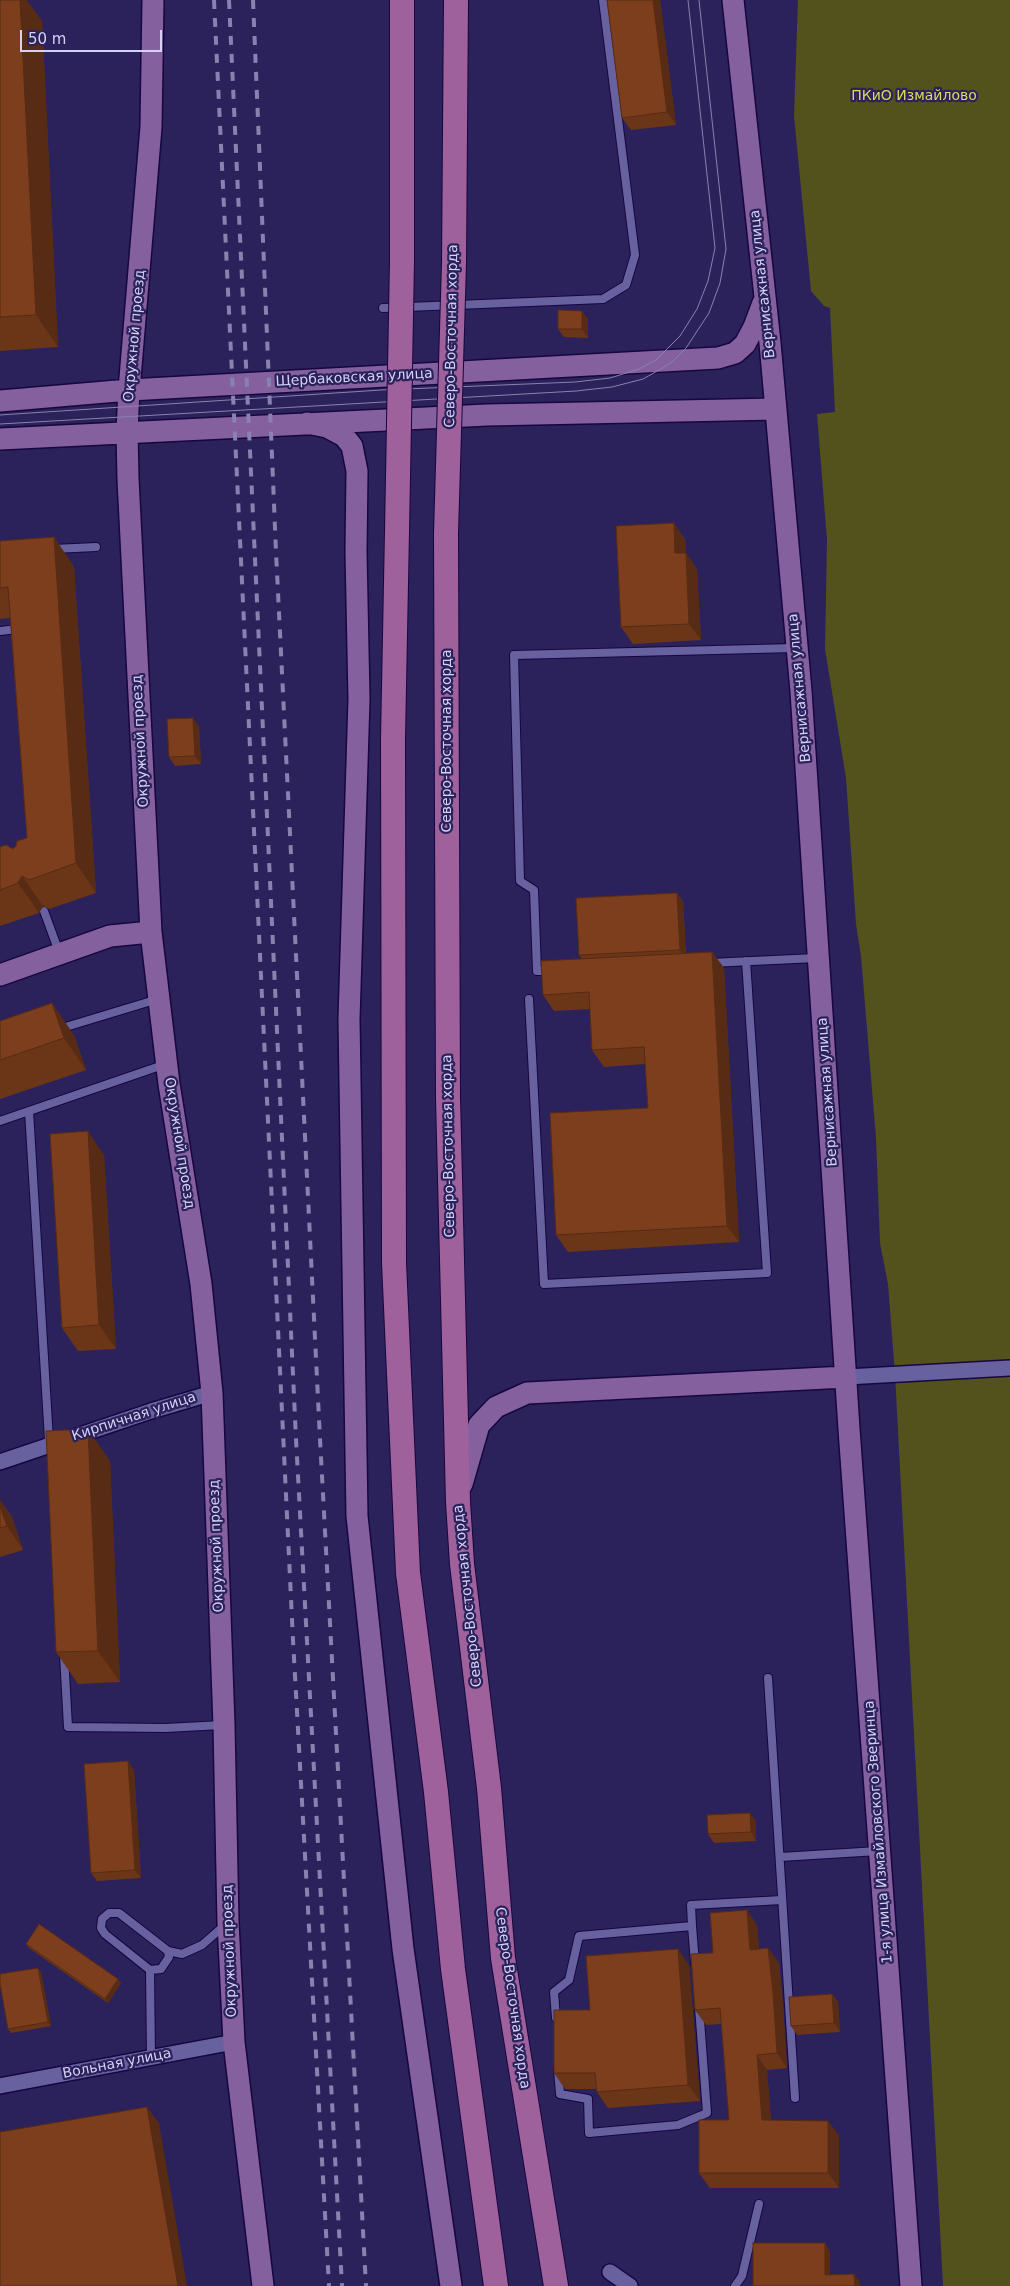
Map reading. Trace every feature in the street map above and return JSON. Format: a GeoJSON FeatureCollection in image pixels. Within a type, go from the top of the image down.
{"type":"FeatureCollection","features":[{"type":"Feature","properties":{"kind":"main road","name":"Окружной проезд"},"geometry":{"type":"LineString","coordinates":[[152,0],[151,127],[127,431],[151,932],[166,1064],[201,1284],[212,1392],[224,1724],[228,1922],[263,2286]]}},
{"type":"Feature","properties":{"kind":"main road"},"geometry":{"type":"LineString","coordinates":[[402,0],[402,261],[394,739],[394,1263],[408,1573],[436,1792],[453,1969],[496,2286]]}},
{"type":"Feature","properties":{"kind":"main road","name":"Северо-Восточная хорда"},"geometry":{"type":"LineString","coordinates":[[456,0],[454,263],[446,533],[448,1098],[458,1502],[462,1564],[488,1788],[503,1958],[556,2286]]}},
{"type":"Feature","properties":{"kind":"main road","name":"Вернисажная улица"},"geometry":{"type":"LineString","coordinates":[[733,0],[776,409],[797,648],[820,957],[846,1377]]}},
{"type":"Feature","properties":{"kind":"main road","name":"Щербаковская улица"},"geometry":{"type":"LineString","coordinates":[[0,401],[129,390],[718,358],[735,353],[745,344],[765,298]]}},
{"type":"Feature","properties":{"kind":"main road"},"geometry":{"type":"LineString","coordinates":[[0,438],[487,415],[723,412],[776,409]]}},
{"type":"Feature","properties":{"kind":"main road"},"geometry":{"type":"LineString","coordinates":[[307,423],[328,427],[344,436],[352,446],[357,471],[356,552],[359,699],[349,1019],[357,1516],[403,1949],[451,2286]]}},
{"type":"Feature","properties":{"kind":"main road"},"geometry":{"type":"LineString","coordinates":[[0,975],[110,936],[151,932]]}},
{"type":"Feature","properties":{"kind":"main road"},"geometry":{"type":"LineString","coordinates":[[458,1502],[470,1450],[479,1425],[496,1407],[526,1393],[846,1377]]}},
{"type":"Feature","properties":{"kind":"main road","name":"1-я улица Измайловского Зверинца"},"geometry":{"type":"LineString","coordinates":[[846,1377],[911,2286]]}},
{"type":"Feature","properties":{"kind":"street"},"geometry":{"type":"LineString","coordinates":[[846,1377],[1010,1368]]}},
{"type":"Feature","properties":{"kind":"street","name":"Кирпичная улица"},"geometry":{"type":"LineString","coordinates":[[0,1461],[51,1446],[212,1392]]}},
{"type":"Feature","properties":{"kind":"street","name":"Вольная улица"},"geometry":{"type":"LineString","coordinates":[[0,2086],[238,2041]]}},
{"type":"Feature","properties":{"kind":"street"},"geometry":{"type":"LineString","coordinates":[[610,2272],[630,2286]]}},
{"type":"Feature","properties":{"kind":"lane"},"geometry":{"type":"LineString","coordinates":[[383,308],[602,299],[626,285],[635,255],[604,0]]}},
{"type":"Feature","properties":{"kind":"lane"},"geometry":{"type":"LineString","coordinates":[[48,550],[96,547]]}},
{"type":"Feature","properties":{"kind":"lane"},"geometry":{"type":"LineString","coordinates":[[0,631],[17,629],[17,639]]}},
{"type":"Feature","properties":{"kind":"lane"},"geometry":{"type":"LineString","coordinates":[[557,970],[537,971],[534,890],[520,881],[514,656],[797,648]]}},
{"type":"Feature","properties":{"kind":"lane"},"geometry":{"type":"LineString","coordinates":[[44,911],[60,954]]}},
{"type":"Feature","properties":{"kind":"lane"},"geometry":{"type":"LineString","coordinates":[[706,963],[820,957]]}},
{"type":"Feature","properties":{"kind":"lane"},"geometry":{"type":"LineString","coordinates":[[529,999],[544,1284],[767,1273],[746,961]]}},
{"type":"Feature","properties":{"kind":"lane"},"geometry":{"type":"LineString","coordinates":[[52,1031],[114,1010],[158,999]]}},
{"type":"Feature","properties":{"kind":"lane"},"geometry":{"type":"LineString","coordinates":[[0,1121],[166,1064]]}},
{"type":"Feature","properties":{"kind":"lane"},"geometry":{"type":"LineString","coordinates":[[29,1111],[51,1446]]}},
{"type":"Feature","properties":{"kind":"lane"},"geometry":{"type":"LineString","coordinates":[[64,1647],[68,1727],[165,1728],[224,1724]]}},
{"type":"Feature","properties":{"kind":"lane"},"geometry":{"type":"LineString","coordinates":[[768,1678],[795,2098]]}},
{"type":"Feature","properties":{"kind":"lane"},"geometry":{"type":"LineString","coordinates":[[780,1857],[880,1851]]}},
{"type":"Feature","properties":{"kind":"lane"},"geometry":{"type":"LineString","coordinates":[[696,1975],[691,1905],[782,1900]]}},
{"type":"Feature","properties":{"kind":"lane"},"geometry":{"type":"LineString","coordinates":[[168,1951],[169,1958],[161,1969],[150,1970],[106,1934],[101,1928],[102,1919],[109,1913],[119,1913],[168,1951],[182,1954],[202,1945],[228,1922]]}},
{"type":"Feature","properties":{"kind":"lane"},"geometry":{"type":"LineString","coordinates":[[556,2029],[554,1992],[569,1980],[579,1936],[692,1926]]}},
{"type":"Feature","properties":{"kind":"lane"},"geometry":{"type":"LineString","coordinates":[[150,1970],[151,2058]]}},
{"type":"Feature","properties":{"kind":"lane"},"geometry":{"type":"LineString","coordinates":[[558,2057],[560,2094],[588,2099],[589,2133],[678,2125],[707,2113],[698,1994]]}},
{"type":"Feature","properties":{"kind":"lane"},"geometry":{"type":"LineString","coordinates":[[735,2286],[742,2276],[759,2204]]}},
{"type":"Feature","properties":{"kind":"green space","name":"ПКиО Измайлово"},"geometry":{"type":"Polygon","coordinates":[[[798,0],[1010,0],[1010,2286],[943,2286],[895,1374],[888,1284],[880,1243],[876,1138],[861,956],[856,924],[846,778],[825,649],[827,540],[817,414],[835,412],[830,308],[824,306],[811,291],[794,116],[798,0]]]}},
{"type":"Feature","properties":{"kind":"building"},"geometry":{"type":"Polygon","coordinates":[[[0,0],[20,0],[36,315],[0,317],[0,0]]]}},
{"type":"Feature","properties":{"kind":"building"},"geometry":{"type":"Polygon","coordinates":[[[607,0],[653,0],[667,112],[622,118],[607,0]]]}},
{"type":"Feature","properties":{"kind":"building"},"geometry":{"type":"Polygon","coordinates":[[[558,310],[582,311],[582,329],[558,329],[558,310]]]}},
{"type":"Feature","properties":{"kind":"building"},"geometry":{"type":"Polygon","coordinates":[[[674,523],[675,553],[686,553],[689,624],[621,627],[616,526],[674,523]]]}},
{"type":"Feature","properties":{"kind":"building"},"geometry":{"type":"Polygon","coordinates":[[[54,537],[76,863],[29,880],[22,876],[18,883],[0,890],[0,847],[6,845],[13,849],[17,841],[27,838],[8,587],[0,588],[0,541],[54,537]]]}},
{"type":"Feature","properties":{"kind":"building"},"geometry":{"type":"Polygon","coordinates":[[[193,718],[195,756],[169,757],[167,719],[193,718]]]}},
{"type":"Feature","properties":{"kind":"building"},"geometry":{"type":"Polygon","coordinates":[[[677,893],[680,950],[579,955],[576,898],[677,893]]]}},
{"type":"Feature","properties":{"kind":"building"},"geometry":{"type":"Polygon","coordinates":[[[712,952],[727,1226],[556,1235],[550,1113],[648,1108],[644,1047],[592,1050],[589,992],[543,995],[541,961],[712,952]]]}},
{"type":"Feature","properties":{"kind":"building"},"geometry":{"type":"Polygon","coordinates":[[[52,1003],[64,1038],[0,1060],[0,1021],[52,1003]]]}},
{"type":"Feature","properties":{"kind":"building"},"geometry":{"type":"Polygon","coordinates":[[[88,1131],[99,1325],[62,1328],[50,1134],[88,1131]]]}},
{"type":"Feature","properties":{"kind":"building"},"geometry":{"type":"Polygon","coordinates":[[[88,1429],[98,1651],[56,1652],[46,1431],[88,1429]]]}},
{"type":"Feature","properties":{"kind":"building"},"geometry":{"type":"Polygon","coordinates":[[[0,1506],[7,1526],[0,1528],[0,1506]]]}},
{"type":"Feature","properties":{"kind":"building"},"geometry":{"type":"Polygon","coordinates":[[[128,1761],[135,1870],[91,1873],[84,1764],[128,1761]]]}},
{"type":"Feature","properties":{"kind":"building"},"geometry":{"type":"Polygon","coordinates":[[[750,1813],[751,1832],[708,1834],[707,1815],[750,1813]]]}},
{"type":"Feature","properties":{"kind":"building"},"geometry":{"type":"Polygon","coordinates":[[[747,1910],[750,1950],[768,1948],[773,1992],[777,2053],[757,2055],[762,2120],[828,2121],[828,2173],[699,2173],[699,2120],[729,2120],[720,2008],[695,2010],[691,1954],[713,1953],[710,1913],[747,1910]]]}},
{"type":"Feature","properties":{"kind":"building"},"geometry":{"type":"Polygon","coordinates":[[[39,1924],[118,1979],[105,1999],[26,1944],[39,1924]]]}},
{"type":"Feature","properties":{"kind":"building"},"geometry":{"type":"Polygon","coordinates":[[[678,1949],[688,2085],[597,2092],[595,2073],[554,2073],[554,2010],[590,2010],[586,1956],[678,1949]]]}},
{"type":"Feature","properties":{"kind":"building"},"geometry":{"type":"Polygon","coordinates":[[[38,1968],[48,2022],[8,2029],[0,1974],[38,1968]]]}},
{"type":"Feature","properties":{"kind":"building"},"geometry":{"type":"Polygon","coordinates":[[[832,1994],[834,2023],[791,2026],[789,1997],[832,1994]]]}},
{"type":"Feature","properties":{"kind":"building"},"geometry":{"type":"Polygon","coordinates":[[[147,2107],[178,2286],[0,2286],[0,2132],[147,2107]]]}},
{"type":"Feature","properties":{"kind":"building"},"geometry":{"type":"Polygon","coordinates":[[[753,2243],[825,2243],[825,2275],[854,2274],[855,2286],[753,2286],[753,2243]]]}},
{"type":"Feature","properties":{"kind":"tram line"},"geometry":{"type":"LineString","coordinates":[[0,415],[381,390],[575,382],[610,378],[639,369],[656,360],[680,336],[697,309],[708,281],[715,248],[688,0]]}},
{"type":"Feature","properties":{"kind":"tram line"},"geometry":{"type":"LineString","coordinates":[[0,424],[576,391],[612,387],[643,379],[659,370],[672,362],[686,348],[709,313],[720,283],[726,249],[699,0]]}},
{"type":"Feature","properties":{"kind":"railway"},"geometry":{"type":"LineString","coordinates":[[214,0],[293,1640],[329,2286]]}},
{"type":"Feature","properties":{"kind":"railway"},"geometry":{"type":"LineString","coordinates":[[229,0],[296,1439],[342,2286]]}},
{"type":"Feature","properties":{"kind":"railway"},"geometry":{"type":"LineString","coordinates":[[253,0],[276,552],[320,1439],[366,2286]]}}]}
